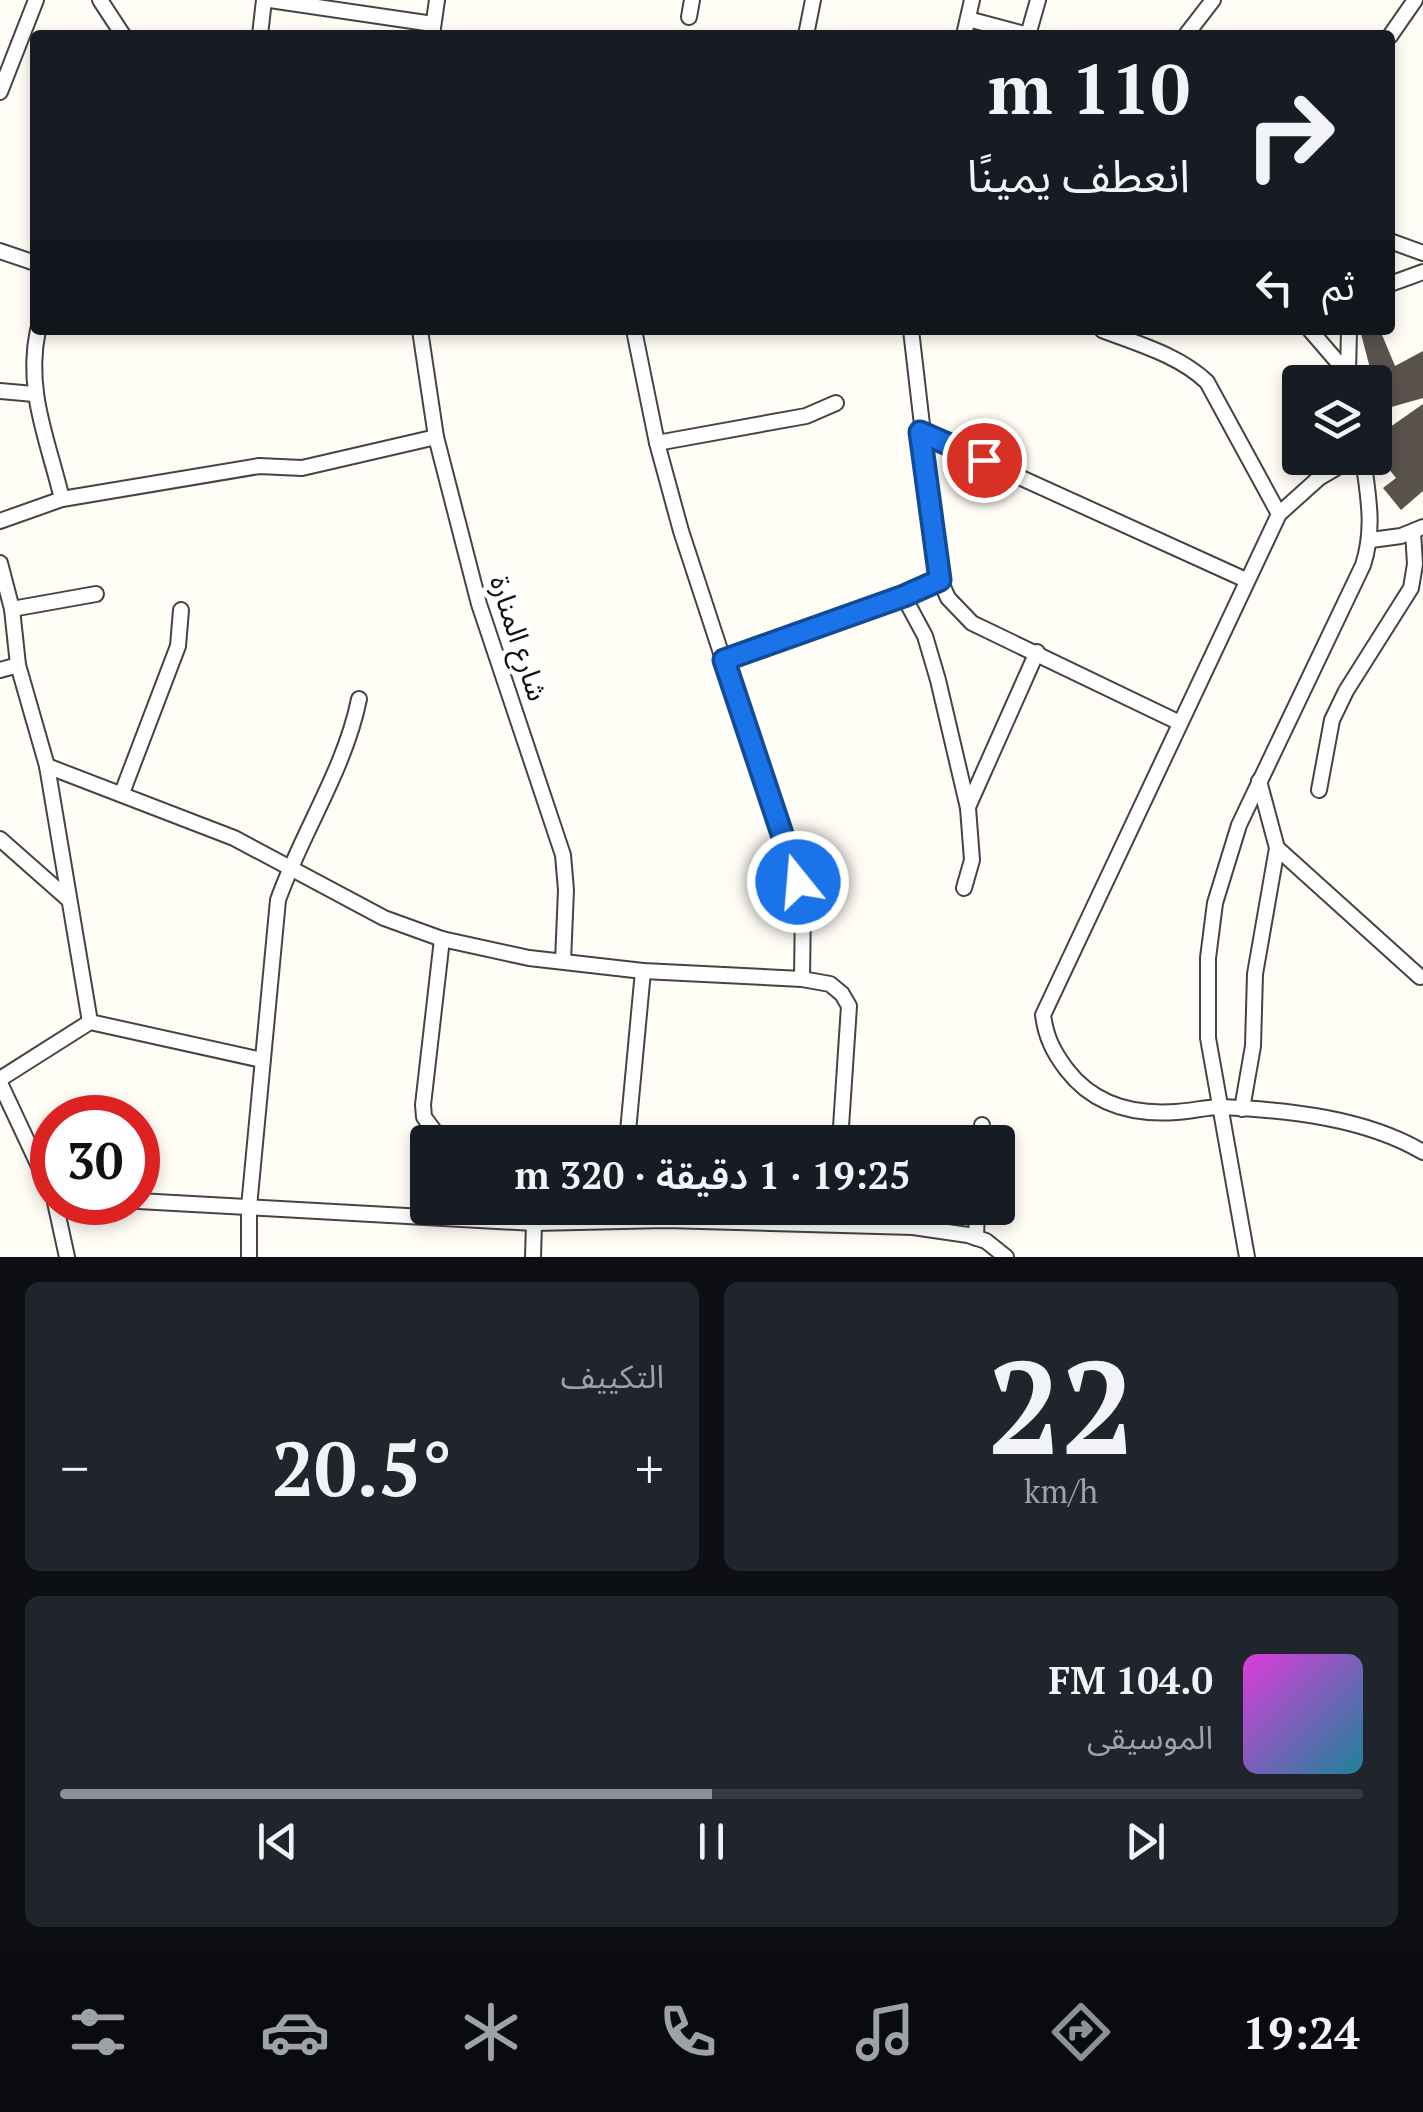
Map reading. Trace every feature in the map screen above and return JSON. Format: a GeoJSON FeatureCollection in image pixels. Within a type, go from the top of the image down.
{"type":"FeatureCollection","features":[{"type":"Feature","properties":{"kind":"street"},"geometry":{"type":"LineString","coordinates":[[0,92],[36,0]]}},
{"type":"Feature","properties":{"kind":"street"},"geometry":{"type":"LineString","coordinates":[[100,0],[120,30]]}},
{"type":"Feature","properties":{"kind":"street"},"geometry":{"type":"LineString","coordinates":[[261,30],[267,0],[340,5],[432,29],[437,0]]}},
{"type":"Feature","properties":{"kind":"street"},"geometry":{"type":"LineString","coordinates":[[690,17],[692,0]]}},
{"type":"Feature","properties":{"kind":"street"},"geometry":{"type":"LineString","coordinates":[[807,30],[812,0]]}},
{"type":"Feature","properties":{"kind":"street"},"geometry":{"type":"LineString","coordinates":[[965,30],[972,0]]}},
{"type":"Feature","properties":{"kind":"street"},"geometry":{"type":"LineString","coordinates":[[1029,30],[1038,0]]}},
{"type":"Feature","properties":{"kind":"street"},"geometry":{"type":"LineString","coordinates":[[1190,30],[1213,0]]}},
{"type":"Feature","properties":{"kind":"street"},"geometry":{"type":"LineString","coordinates":[[1394,30],[1415,0]]}},
{"type":"Feature","properties":{"kind":"street"},"geometry":{"type":"LineString","coordinates":[[968,19],[1009,30]]}},
{"type":"Feature","properties":{"kind":"street"},"geometry":{"type":"LineString","coordinates":[[1395,243],[1423,253]]}},
{"type":"Feature","properties":{"kind":"street"},"geometry":{"type":"LineString","coordinates":[[0,252],[30,262]]}},
{"type":"Feature","properties":{"kind":"street"},"geometry":{"type":"LineString","coordinates":[[1395,282],[1423,272]]}},
{"type":"Feature","properties":{"kind":"street"},"geometry":{"type":"LineString","coordinates":[[37,335],[34,394],[62,499]]}},
{"type":"Feature","properties":{"kind":"street","name":"شارع المنارة"},"geometry":{"type":"LineString","coordinates":[[421,335],[436,437],[480,604],[562,855],[566,890],[563,961]]}},
{"type":"Feature","properties":{"kind":"street"},"geometry":{"type":"LineString","coordinates":[[635,335],[657,442],[682,531],[803,903],[802,979]]}},
{"type":"Feature","properties":{"kind":"street"},"geometry":{"type":"LineString","coordinates":[[911,335],[940,580],[948,598],[972,623],[1180,723]]}},
{"type":"Feature","properties":{"kind":"street"},"geometry":{"type":"LineString","coordinates":[[1114,335],[1174,359],[1206,382],[1280,514]]}},
{"type":"Feature","properties":{"kind":"street"},"geometry":{"type":"LineString","coordinates":[[1314,335],[1338,365]]}},
{"type":"Feature","properties":{"kind":"street"},"geometry":{"type":"LineString","coordinates":[[1348,335],[1349,365]]}},
{"type":"Feature","properties":{"kind":"street"},"geometry":{"type":"LineString","coordinates":[[0,391],[34,394]]}},
{"type":"Feature","properties":{"kind":"street"},"geometry":{"type":"LineString","coordinates":[[657,442],[806,416],[836,403]]}},
{"type":"Feature","properties":{"kind":"street"},"geometry":{"type":"LineString","coordinates":[[920,432],[1246,580]]}},
{"type":"Feature","properties":{"kind":"street"},"geometry":{"type":"LineString","coordinates":[[0,521],[62,499],[259,466],[302,468],[436,437]]}},
{"type":"Feature","properties":{"kind":"street"},"geometry":{"type":"LineString","coordinates":[[1324,475],[1280,514],[1246,580],[1043,1015],[1045,1033],[1053,1051],[1081,1088],[1116,1108],[1176,1112],[1218,1107],[1326,1119],[1384,1133],[1423,1152]]}},
{"type":"Feature","properties":{"kind":"street"},"geometry":{"type":"LineString","coordinates":[[1247,1257],[1208,1038],[1208,958],[1215,903],[1227,860],[1259,782],[1348,599],[1371,540],[1365,475]]}},
{"type":"Feature","properties":{"kind":"street"},"geometry":{"type":"LineString","coordinates":[[1319,790],[1332,720],[1411,588],[1416,564],[1418,529],[1371,540]]}},
{"type":"Feature","properties":{"kind":"street"},"geometry":{"type":"LineString","coordinates":[[0,563],[12,609],[18,664],[47,766],[90,1022]]}},
{"type":"Feature","properties":{"kind":"street"},"geometry":{"type":"LineString","coordinates":[[724,660],[940,580]]}},
{"type":"Feature","properties":{"kind":"street"},"geometry":{"type":"LineString","coordinates":[[12,609],[96,594]]}},
{"type":"Feature","properties":{"kind":"street"},"geometry":{"type":"LineString","coordinates":[[904,596],[925,636],[934,665],[968,808],[972,860],[964,888]]}},
{"type":"Feature","properties":{"kind":"street"},"geometry":{"type":"LineString","coordinates":[[122,793],[178,646],[181,610]]}},
{"type":"Feature","properties":{"kind":"street"},"geometry":{"type":"LineString","coordinates":[[968,808],[1037,652]]}},
{"type":"Feature","properties":{"kind":"street"},"geometry":{"type":"LineString","coordinates":[[0,670],[18,664]]}},
{"type":"Feature","properties":{"kind":"street"},"geometry":{"type":"LineString","coordinates":[[249,1257],[249,1207],[278,900],[353,728],[359,699]]}},
{"type":"Feature","properties":{"kind":"street"},"geometry":{"type":"LineString","coordinates":[[47,766],[234,838],[384,918],[442,939],[486,950],[642,971],[802,979],[830,984],[849,1006],[841,1125]]}},
{"type":"Feature","properties":{"kind":"street"},"geometry":{"type":"LineString","coordinates":[[1242,1109],[1252,1046],[1255,974],[1278,848],[1259,782]]}},
{"type":"Feature","properties":{"kind":"street"},"geometry":{"type":"LineString","coordinates":[[0,839],[68,899]]}},
{"type":"Feature","properties":{"kind":"street"},"geometry":{"type":"LineString","coordinates":[[1278,848],[1420,977]]}},
{"type":"Feature","properties":{"kind":"street"},"geometry":{"type":"LineString","coordinates":[[430,1125],[423,1105],[442,939]]}},
{"type":"Feature","properties":{"kind":"street"},"geometry":{"type":"LineString","coordinates":[[629,1125],[642,971]]}},
{"type":"Feature","properties":{"kind":"street"},"geometry":{"type":"LineString","coordinates":[[30,1146],[0,1081],[90,1022],[262,1060]]}},
{"type":"Feature","properties":{"kind":"street"},"geometry":{"type":"LineString","coordinates":[[160,1203],[410,1216]]}},
{"type":"Feature","properties":{"kind":"street"},"geometry":{"type":"LineString","coordinates":[[60,1225],[67,1257]]}},
{"type":"Feature","properties":{"kind":"street"},"geometry":{"type":"LineString","coordinates":[[533,1257],[534,1225]]}},
{"type":"Feature","properties":{"kind":"street"},"geometry":{"type":"LineString","coordinates":[[874,1225],[976,1238],[1006,1257]]}},
{"type":"Feature","properties":{"kind":"street"},"geometry":{"type":"LineString","coordinates":[[976,1225],[976,1238]]}},
{"type":"Feature","properties":{"kind":"building"},"geometry":{"type":"Polygon","coordinates":[[[1361,335],[1382,335],[1395,366],[1423,351],[1423,398],[1392,407],[1392,365],[1369,365],[1361,335]]]}},
{"type":"Feature","properties":{"kind":"building"},"geometry":{"type":"Polygon","coordinates":[[[1423,404],[1423,491],[1401,510],[1383,488],[1396,478],[1392,473],[1392,426],[1423,404]]]}},
{"type":"Feature","properties":{"kind":"route"},"geometry":{"type":"LineString","coordinates":[[798,882],[724,660],[940,580],[920,432],[984,460]]}}]}
